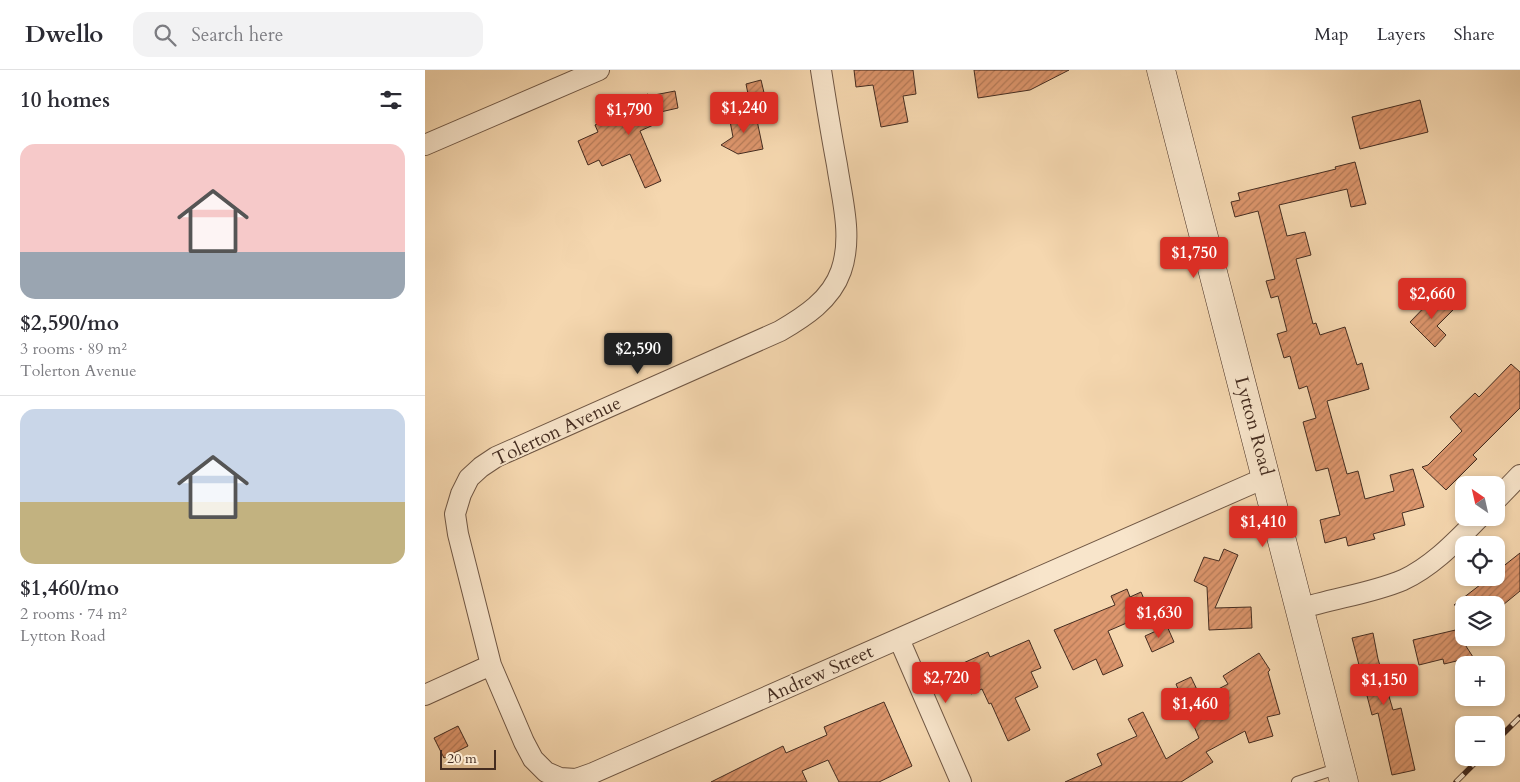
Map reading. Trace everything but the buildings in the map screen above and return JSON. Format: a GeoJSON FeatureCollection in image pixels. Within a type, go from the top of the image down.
{"type":"FeatureCollection","features":[{"type":"Feature","properties":{"kind":"main road","name":"Lytton Road"},"geometry":{"type":"LineString","coordinates":[[1161,70],[1267,476],[1342,775]]}},
{"type":"Feature","properties":{"kind":"street"},"geometry":{"type":"LineString","coordinates":[[425,145],[599,70]]}},
{"type":"Feature","properties":{"kind":"street","name":"Tolerton Avenue"},"geometry":{"type":"LineString","coordinates":[[491,666],[458,534],[455,514],[461,494],[469,478],[496,457],[779,331],[814,309],[826,296],[841,272],[846,249],[845,217],[821,70]]}},
{"type":"Feature","properties":{"kind":"street"},"geometry":{"type":"LineString","coordinates":[[1505,491],[1520,475]]}},
{"type":"Feature","properties":{"kind":"street","name":"Andrew Street"},"geometry":{"type":"LineString","coordinates":[[491,666],[533,759],[546,772],[560,778],[576,779],[602,770],[1267,476]]}},
{"type":"Feature","properties":{"kind":"street"},"geometry":{"type":"LineString","coordinates":[[1300,609],[1383,587],[1402,580],[1432,562],[1453,545],[1471,526]]}},
{"type":"Feature","properties":{"kind":"street"},"geometry":{"type":"LineString","coordinates":[[899,639],[961,782]]}},
{"type":"Feature","properties":{"kind":"street"},"geometry":{"type":"LineString","coordinates":[[425,695],[491,666]]}},
{"type":"Feature","properties":{"kind":"lane"},"geometry":{"type":"LineString","coordinates":[[1297,782],[1342,775]]}},
{"type":"Feature","properties":{"kind":"railway"},"geometry":{"type":"LineString","coordinates":[[1505,732],[1520,717]]}},
{"type":"Feature","properties":{"kind":"railway"},"geometry":{"type":"LineString","coordinates":[[1456,782],[1472,766]]}}]}
